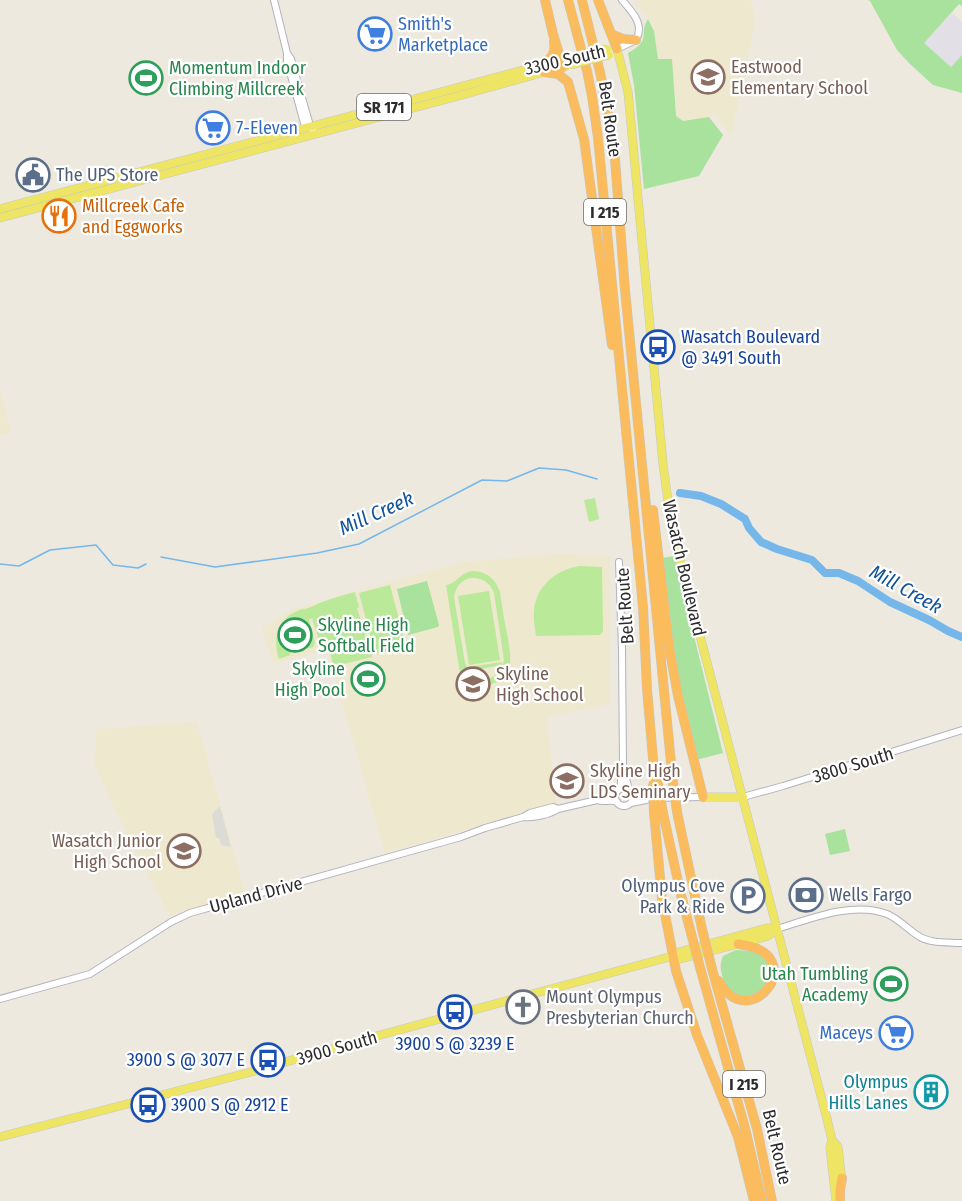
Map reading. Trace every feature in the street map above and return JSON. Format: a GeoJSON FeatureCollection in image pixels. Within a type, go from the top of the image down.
{"type":"FeatureCollection","features":[{"type":"Feature","properties":{"kind":"highway"},"geometry":{"type":"LineString","coordinates":[[545,0],[555,48],[545,68],[568,82],[584,139],[611,344],[625,427]]}},
{"type":"Feature","properties":{"kind":"highway","name":"Belt Route"},"geometry":{"type":"LineString","coordinates":[[568,0],[592,96],[598,138],[643,607],[647,688],[658,813],[745,1128],[762,1201]]}},
{"type":"Feature","properties":{"kind":"highway","name":"Belt Route"},"geometry":{"type":"LineString","coordinates":[[582,0],[600,72],[614,146],[636,406],[677,812],[702,929],[757,1129],[772,1201]]}},
{"type":"Feature","properties":{"kind":"highway"},"geometry":{"type":"LineString","coordinates":[[598,0],[613,35],[611,51]]}},
{"type":"Feature","properties":{"kind":"highway"},"geometry":{"type":"LineString","coordinates":[[553,34],[566,62]]}},
{"type":"Feature","properties":{"kind":"highway"},"geometry":{"type":"LineString","coordinates":[[613,35],[636,40]]}},
{"type":"Feature","properties":{"kind":"highway"},"geometry":{"type":"LineString","coordinates":[[636,406],[653,515],[669,646],[678,696],[703,797]]}},
{"type":"Feature","properties":{"kind":"highway"},"geometry":{"type":"LineString","coordinates":[[658,813],[662,899],[673,956],[697,1035],[738,1137],[754,1201]]}},
{"type":"Feature","properties":{"kind":"highway"},"geometry":{"type":"LineString","coordinates":[[712,969],[723,990],[736,999],[750,1000],[764,994],[773,981],[772,963],[763,951],[753,946],[738,944]]}},
{"type":"Feature","properties":{"kind":"highway"},"geometry":{"type":"LineString","coordinates":[[840,1201],[842,1178]]}},
{"type":"Feature","properties":{"kind":"main road","name":"3300 South"},"geometry":{"type":"LineString","coordinates":[[0,218],[316,134],[611,51]]}},
{"type":"Feature","properties":{"kind":"main road","name":"Wasatch Boulevard"},"geometry":{"type":"LineString","coordinates":[[611,51],[625,76],[631,116],[667,496],[681,561],[832,1140],[838,1147],[842,1178]]}},
{"type":"Feature","properties":{"kind":"main road","name":"3300 South"},"geometry":{"type":"LineString","coordinates":[[0,209],[308,127],[545,68]]}},
{"type":"Feature","properties":{"kind":"main road"},"geometry":{"type":"LineString","coordinates":[[703,797],[742,796]]}},
{"type":"Feature","properties":{"kind":"main road","name":"3900 South"},"geometry":{"type":"LineString","coordinates":[[0,1137],[236,1076],[673,956],[679,952],[747,933],[766,928],[777,929]]}},
{"type":"Feature","properties":{"kind":"main road","name":"3900 South"},"geometry":{"type":"LineString","coordinates":[[673,956],[680,959],[738,944],[768,936],[777,929]]}},
{"type":"Feature","properties":{"kind":"main road","name":"Wasatch Boulevard"},"geometry":{"type":"LineString","coordinates":[[832,1140],[830,1148],[840,1201]]}},
{"type":"Feature","properties":{"kind":"street"},"geometry":{"type":"LineString","coordinates":[[274,0],[287,61],[304,123],[316,134]]}},
{"type":"Feature","properties":{"kind":"street"},"geometry":{"type":"LineString","coordinates":[[611,51],[636,40],[639,31],[638,22],[622,0]]}},
{"type":"Feature","properties":{"kind":"street"},"geometry":{"type":"LineString","coordinates":[[619,562],[623,767],[632,803],[650,798],[703,797]]}},
{"type":"Feature","properties":{"kind":"street","name":"3800 South"},"geometry":{"type":"LineString","coordinates":[[742,796],[783,786],[962,730]]}},
{"type":"Feature","properties":{"kind":"street"},"geometry":{"type":"LineString","coordinates":[[616,802],[623,767]]}},
{"type":"Feature","properties":{"kind":"street"},"geometry":{"type":"LineString","coordinates":[[619,791],[647,795],[650,798]]}},
{"type":"Feature","properties":{"kind":"street","name":"Upland Drive"},"geometry":{"type":"LineString","coordinates":[[0,999],[90,974],[171,922],[190,913],[461,837],[485,828],[597,800],[619,791]]}},
{"type":"Feature","properties":{"kind":"street","name":"Upland Drive"},"geometry":{"type":"LineString","coordinates":[[597,800],[601,802],[613,800],[624,806],[632,803]]}},
{"type":"Feature","properties":{"kind":"street","name":"Upland Drive"},"geometry":{"type":"LineString","coordinates":[[524,818],[530,813],[551,808],[558,809]]}},
{"type":"Feature","properties":{"kind":"street"},"geometry":{"type":"LineString","coordinates":[[777,929],[842,911],[870,910],[893,916],[918,937],[962,943]]}},
{"type":"Feature","properties":{"kind":"shaded area","name":"Eastwood Elementary School"},"geometry":{"type":"Polygon","coordinates":[[[642,0],[751,0],[755,22],[731,136],[714,113],[709,117],[683,121],[676,116],[672,59],[658,59],[654,31],[648,18],[634,3],[642,0]]]}},
{"type":"Feature","properties":{"kind":"shaded area"},"geometry":{"type":"Polygon","coordinates":[[[952,13],[962,22],[962,55],[951,67],[923,43],[952,13]]]}},
{"type":"Feature","properties":{"kind":"shaded area"},"geometry":{"type":"Polygon","coordinates":[[[0,390],[11,432],[0,435],[0,390]]]}},
{"type":"Feature","properties":{"kind":"shaded area","name":"Skyline High School"},"geometry":{"type":"Polygon","coordinates":[[[561,554],[610,557],[610,704],[547,717],[556,804],[385,853],[327,650],[273,664],[261,628],[294,609],[463,562],[561,554]]]}},
{"type":"Feature","properties":{"kind":"shaded area","name":"Wasatch Junior High School"},"geometry":{"type":"Polygon","coordinates":[[[197,722],[245,893],[170,917],[114,809],[94,763],[97,729],[197,722]]]}},
{"type":"Feature","properties":{"kind":"shaded area"},"geometry":{"type":"Polygon","coordinates":[[[220,806],[231,847],[221,845],[219,838],[216,838],[212,814],[220,806]]]}},
{"type":"Feature","properties":{"kind":"green space"},"geometry":{"type":"Polygon","coordinates":[[[868,0],[962,0],[962,6],[959,4],[924,43],[951,67],[962,55],[962,93],[933,85],[910,64],[897,50],[868,0]]]}},
{"type":"Feature","properties":{"kind":"green space"},"geometry":{"type":"Polygon","coordinates":[[[648,19],[654,31],[658,59],[672,59],[676,116],[683,121],[709,117],[723,135],[699,176],[644,189],[634,85],[628,53],[643,40],[648,19]]]}},
{"type":"Feature","properties":{"kind":"green space"},"geometry":{"type":"Polygon","coordinates":[[[595,498],[599,519],[589,522],[584,500],[595,498]]]}},
{"type":"Feature","properties":{"kind":"green space"},"geometry":{"type":"Polygon","coordinates":[[[674,556],[723,753],[696,760],[680,696],[662,558],[674,556]]]}},
{"type":"Feature","properties":{"kind":"green space"},"geometry":{"type":"Polygon","coordinates":[[[580,566],[602,567],[603,631],[600,635],[536,636],[535,603],[543,587],[555,575],[580,566]]]}},
{"type":"Feature","properties":{"kind":"green space"},"geometry":{"type":"Polygon","coordinates":[[[471,571],[485,574],[493,579],[500,592],[509,648],[508,671],[496,682],[488,685],[461,680],[446,585],[471,571]],[[470,578],[457,587],[454,597],[465,663],[468,670],[468,667],[502,662],[502,665],[469,671],[474,676],[485,679],[499,672],[502,667],[504,660],[494,593],[485,581],[470,578]]]}},
{"type":"Feature","properties":{"kind":"green space"},"geometry":{"type":"Polygon","coordinates":[[[427,581],[439,625],[408,635],[397,589],[427,581]]]}},
{"type":"Feature","properties":{"kind":"green space"},"geometry":{"type":"Polygon","coordinates":[[[390,585],[406,646],[375,654],[359,593],[390,585]]]}},
{"type":"Feature","properties":{"kind":"green space"},"geometry":{"type":"Polygon","coordinates":[[[489,591],[500,660],[469,665],[458,596],[489,591]]]}},
{"type":"Feature","properties":{"kind":"green space"},"geometry":{"type":"Polygon","coordinates":[[[355,592],[359,607],[357,608],[372,657],[335,666],[329,647],[321,646],[312,618],[309,620],[315,643],[313,647],[290,653],[279,659],[276,645],[278,631],[285,619],[299,610],[355,592]]]}},
{"type":"Feature","properties":{"kind":"green space"},"geometry":{"type":"Polygon","coordinates":[[[845,829],[850,851],[830,855],[825,834],[845,829]]]}},
{"type":"Feature","properties":{"kind":"green space"},"geometry":{"type":"Polygon","coordinates":[[[736,950],[753,951],[765,958],[767,963],[769,972],[766,983],[758,992],[747,997],[735,994],[728,988],[721,970],[723,956],[736,950]]]}},
{"type":"Feature","properties":{"kind":"waterway","name":"Mill Creek"},"geometry":{"type":"LineString","coordinates":[[161,557],[215,567],[317,553],[359,544],[482,480],[507,481],[539,468],[566,470],[597,479]]}},
{"type":"Feature","properties":{"kind":"waterway","name":"Mill Creek"},"geometry":{"type":"LineString","coordinates":[[680,493],[701,496],[721,504],[745,519],[749,528],[761,542],[812,560],[825,573],[839,573],[858,581],[890,602],[962,637]]}},
{"type":"Feature","properties":{"kind":"waterway","name":"Mill Creek"},"geometry":{"type":"LineString","coordinates":[[0,564],[19,566],[50,550],[96,545],[113,565],[138,568],[146,564]]}},
{"type":"Feature","properties":{"kind":"place","name":"Smith's Marketplace"},"geometry":{"type":"Point","coordinates":[375,34]}},
{"type":"Feature","properties":{"kind":"place","name":"Eastwood Elementary School"},"geometry":{"type":"Point","coordinates":[708,77]}},
{"type":"Feature","properties":{"kind":"place","name":"Momentum Indoor Climbing Millcreek"},"geometry":{"type":"Point","coordinates":[146,78]}},
{"type":"Feature","properties":{"kind":"place","name":"7-Eleven"},"geometry":{"type":"Point","coordinates":[213,128]}},
{"type":"Feature","properties":{"kind":"place","name":"The UPS Store"},"geometry":{"type":"Point","coordinates":[33,175]}},
{"type":"Feature","properties":{"kind":"place","name":"Millcreek Cafe and Eggworks"},"geometry":{"type":"Point","coordinates":[59,216]}},
{"type":"Feature","properties":{"kind":"place","name":"Wasatch Boulevard @ 3491 South"},"geometry":{"type":"Point","coordinates":[658,347]}},
{"type":"Feature","properties":{"kind":"place","name":"Skyline High Softball Field"},"geometry":{"type":"Point","coordinates":[295,635]}},
{"type":"Feature","properties":{"kind":"place","name":"Skyline High Pool"},"geometry":{"type":"Point","coordinates":[368,679]}},
{"type":"Feature","properties":{"kind":"place","name":"Skyline High School"},"geometry":{"type":"Point","coordinates":[473,684]}},
{"type":"Feature","properties":{"kind":"place","name":"Skyline High LDS Seminary"},"geometry":{"type":"Point","coordinates":[567,781]}},
{"type":"Feature","properties":{"kind":"place","name":"Wasatch Junior High School"},"geometry":{"type":"Point","coordinates":[184,851]}},
{"type":"Feature","properties":{"kind":"place","name":"Wells Fargo"},"geometry":{"type":"Point","coordinates":[806,895]}},
{"type":"Feature","properties":{"kind":"place","name":"Olympus Cove Park & Ride"},"geometry":{"type":"Point","coordinates":[748,896]}},
{"type":"Feature","properties":{"kind":"place","name":"Utah Tumbling Academy"},"geometry":{"type":"Point","coordinates":[891,984]}},
{"type":"Feature","properties":{"kind":"place","name":"Mount Olympus Presbyterian Church"},"geometry":{"type":"Point","coordinates":[523,1007]}},
{"type":"Feature","properties":{"kind":"place","name":"3900 S @ 3239 E"},"geometry":{"type":"Point","coordinates":[455,1012]}},
{"type":"Feature","properties":{"kind":"place","name":"Maceys"},"geometry":{"type":"Point","coordinates":[896,1033]}},
{"type":"Feature","properties":{"kind":"place","name":"3900 S @ 3077 E"},"geometry":{"type":"Point","coordinates":[268,1060]}},
{"type":"Feature","properties":{"kind":"place","name":"Olympus Hills Lanes"},"geometry":{"type":"Point","coordinates":[931,1092]}},
{"type":"Feature","properties":{"kind":"place","name":"3900 S @ 2912 E"},"geometry":{"type":"Point","coordinates":[148,1105]}}]}
